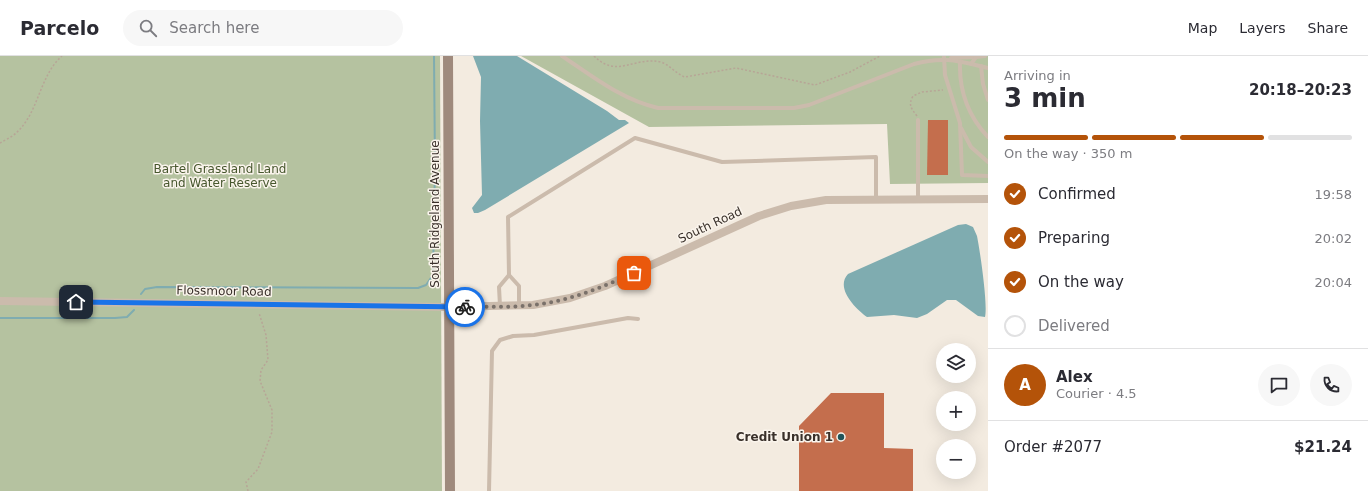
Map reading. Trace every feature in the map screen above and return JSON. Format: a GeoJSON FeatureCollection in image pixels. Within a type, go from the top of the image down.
{"type":"FeatureCollection","features":[{"type":"Feature","properties":{"kind":"street","name":"South Ridgeland Avenue"},"geometry":{"type":"LineString","coordinates":[[448,56],[450,491]]}},
{"type":"Feature","properties":{"kind":"street","name":"South Road"},"geometry":{"type":"LineString","coordinates":[[448,307],[533,305],[570,298],[605,286],[759,216],[791,206],[826,200],[988,198]]}},
{"type":"Feature","properties":{"kind":"street","name":"Flossmoor Road"},"geometry":{"type":"LineString","coordinates":[[0,301],[256,303],[448,307]]}},
{"type":"Feature","properties":{"kind":"lane"},"geometry":{"type":"LineString","coordinates":[[562,56],[624,97],[642,105],[658,108],[794,108],[809,105],[914,64],[944,57],[985,56]]}},
{"type":"Feature","properties":{"kind":"lane"},"geometry":{"type":"LineString","coordinates":[[944,57],[988,68]]}},
{"type":"Feature","properties":{"kind":"lane"},"geometry":{"type":"LineString","coordinates":[[944,57],[945,75],[960,124],[971,147],[988,162]]}},
{"type":"Feature","properties":{"kind":"lane"},"geometry":{"type":"LineString","coordinates":[[971,64],[976,57]]}},
{"type":"Feature","properties":{"kind":"lane"},"geometry":{"type":"LineString","coordinates":[[960,62],[960,82],[966,102],[976,123],[988,137]]}},
{"type":"Feature","properties":{"kind":"lane"},"geometry":{"type":"LineString","coordinates":[[982,66],[983,84],[988,100]]}},
{"type":"Feature","properties":{"kind":"lane"},"geometry":{"type":"LineString","coordinates":[[918,120],[918,199]]}},
{"type":"Feature","properties":{"kind":"lane"},"geometry":{"type":"LineString","coordinates":[[960,124],[962,176],[988,176]]}},
{"type":"Feature","properties":{"kind":"lane"},"geometry":{"type":"LineString","coordinates":[[500,306],[499,287],[509,275],[508,217],[635,138],[722,162],[876,157],[876,200]]}},
{"type":"Feature","properties":{"kind":"lane"},"geometry":{"type":"LineString","coordinates":[[509,275],[519,286],[519,306]]}},
{"type":"Feature","properties":{"kind":"lane"},"geometry":{"type":"LineString","coordinates":[[489,491],[492,351],[500,340],[513,336],[534,334],[628,318],[638,319]]}},
{"type":"Feature","properties":{"kind":"path"},"geometry":{"type":"LineString","coordinates":[[0,143],[16,134],[28,118],[52,65],[62,56]]}},
{"type":"Feature","properties":{"kind":"path"},"geometry":{"type":"LineString","coordinates":[[594,56],[606,65],[612,67],[642,62],[660,62],[681,75],[689,77],[718,70],[736,68],[815,85],[844,74],[880,56]]}},
{"type":"Feature","properties":{"kind":"path"},"geometry":{"type":"LineString","coordinates":[[918,120],[910,105],[913,96],[922,92],[949,90]]}},
{"type":"Feature","properties":{"kind":"path"},"geometry":{"type":"LineString","coordinates":[[248,491],[246,482],[258,469],[272,432],[272,410],[260,381],[260,370],[268,360],[266,335],[256,303]]}},
{"type":"Feature","properties":{"kind":"green space","name":"Bartel Grassland Land and Water Reserve"},"geometry":{"type":"Polygon","coordinates":[[[0,56],[440,56],[442,491],[0,491],[0,56]]]}},
{"type":"Feature","properties":{"kind":"green space"},"geometry":{"type":"Polygon","coordinates":[[[521,56],[988,56],[988,183],[890,184],[887,124],[649,127],[521,56]]]}},
{"type":"Feature","properties":{"kind":"water"},"geometry":{"type":"Polygon","coordinates":[[[473,56],[517,56],[607,111],[619,120],[625,120],[629,123],[485,210],[474,213],[472,208],[482,195],[480,121],[481,77],[473,56]]]}},
{"type":"Feature","properties":{"kind":"water"},"geometry":{"type":"Polygon","coordinates":[[[966,224],[973,227],[977,236],[985,290],[985,317],[978,316],[956,300],[947,300],[927,314],[917,318],[894,315],[867,317],[852,303],[848,297],[844,285],[848,274],[958,225],[966,224]]]}},
{"type":"Feature","properties":{"kind":"building"},"geometry":{"type":"Polygon","coordinates":[[[928,120],[948,120],[948,175],[927,175],[928,120]]]}},
{"type":"Feature","properties":{"kind":"building","name":"Credit Union 1"},"geometry":{"type":"Polygon","coordinates":[[[831,393],[884,393],[884,448],[913,449],[913,491],[799,491],[799,426],[831,393]]]}},
{"type":"Feature","properties":{"kind":"waterway"},"geometry":{"type":"LineString","coordinates":[[141,294],[145,289],[157,287],[418,288],[426,285],[433,275],[435,166],[434,56]]}},
{"type":"Feature","properties":{"kind":"waterway"},"geometry":{"type":"LineString","coordinates":[[0,318],[115,318],[127,317],[134,310]]}},
{"type":"Feature","properties":{"kind":"way so far"},"geometry":{"type":"LineString","coordinates":[[465,307],[533,305],[570,298],[605,286],[634,273]]}},
{"type":"Feature","properties":{"kind":"place","name":"Credit Union 1"},"geometry":{"type":"Point","coordinates":[841,437]}},
{"type":"Feature","properties":{"kind":"route"},"geometry":{"type":"LineString","coordinates":[[76,302],[256,303],[465,307]]}}]}
